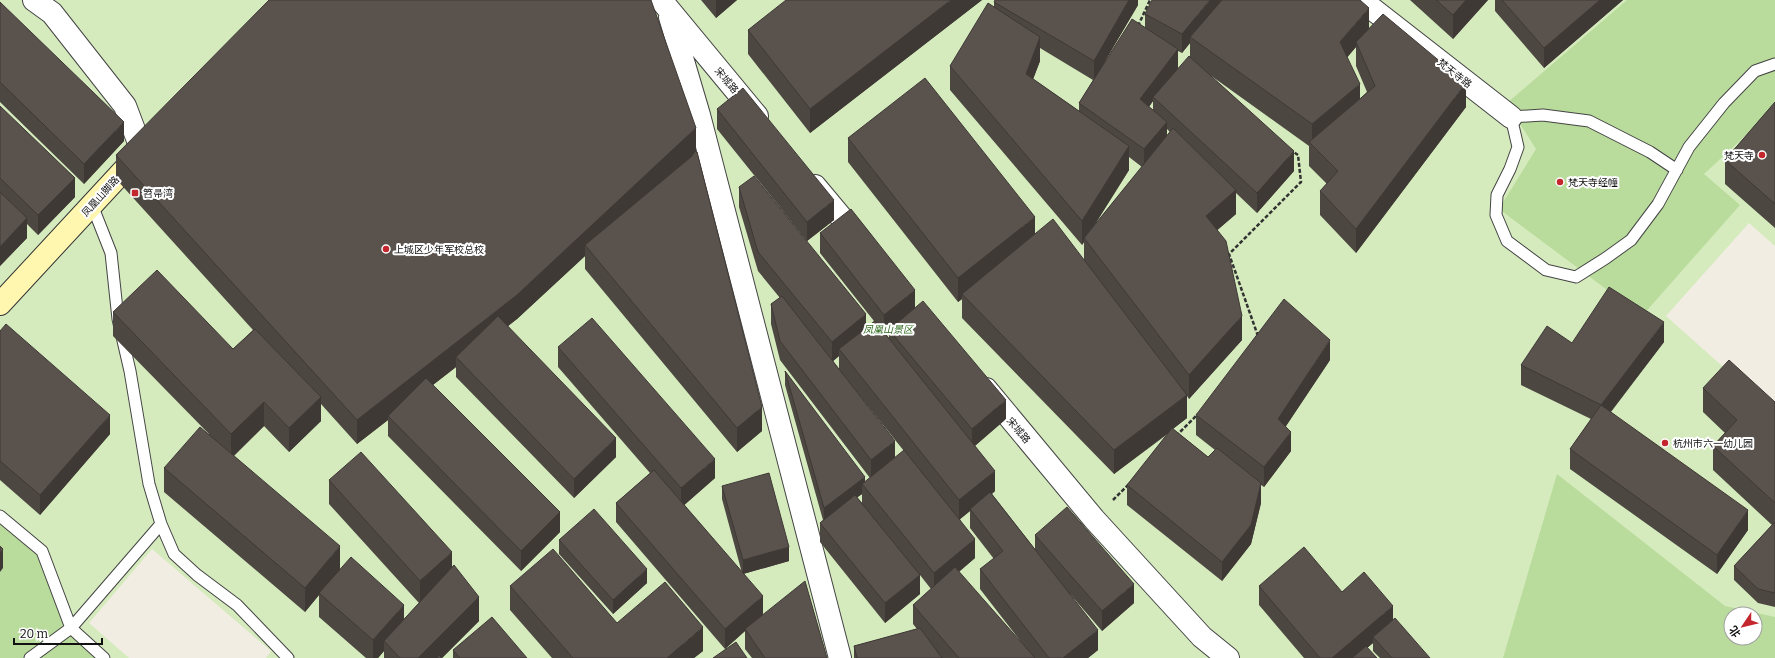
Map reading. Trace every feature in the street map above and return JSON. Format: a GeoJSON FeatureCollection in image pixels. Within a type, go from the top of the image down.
{"type":"FeatureCollection","features":[{"type":"Feature","properties":{"kind":"street"},"geometry":{"type":"LineString","coordinates":[[34,0],[52,13],[126,106],[142,151]]}},
{"type":"Feature","properties":{"kind":"street","name":"梵天寺路"},"geometry":{"type":"LineString","coordinates":[[1361,0],[1511,117]]}},
{"type":"Feature","properties":{"kind":"street","name":"宋城路"},"geometry":{"type":"LineString","coordinates":[[664,4],[769,131]]}},
{"type":"Feature","properties":{"kind":"street","name":"宋城路"},"geometry":{"type":"LineString","coordinates":[[664,4],[699,115],[840,658]]}},
{"type":"Feature","properties":{"kind":"street","name":"凤凰山脚路"},"geometry":{"type":"LineString","coordinates":[[0,304],[158,134]]}},
{"type":"Feature","properties":{"kind":"street"},"geometry":{"type":"LineString","coordinates":[[805,174],[876,258]]}},
{"type":"Feature","properties":{"kind":"street","name":"宋城路"},"geometry":{"type":"LineString","coordinates":[[972,373],[1094,519],[1202,636],[1228,658]]}},
{"type":"Feature","properties":{"kind":"lane"},"geometry":{"type":"LineString","coordinates":[[1677,170],[1650,152],[1589,121],[1543,115],[1511,117],[1518,147],[1510,169],[1497,195],[1496,215],[1507,241],[1546,270],[1576,276],[1606,258],[1631,240],[1658,204],[1677,170],[1689,148],[1724,103],[1755,71],[1775,64]]}},
{"type":"Feature","properties":{"kind":"lane"},"geometry":{"type":"LineString","coordinates":[[92,205],[111,252],[118,319],[130,371],[142,452],[149,484],[161,524],[174,554],[197,575],[237,605],[288,658]]}},
{"type":"Feature","properties":{"kind":"lane"},"geometry":{"type":"LineString","coordinates":[[0,516],[42,551],[70,628],[104,658]]}},
{"type":"Feature","properties":{"kind":"lane"},"geometry":{"type":"LineString","coordinates":[[30,658],[70,628],[161,524]]}},
{"type":"Feature","properties":{"kind":"path"},"geometry":{"type":"LineString","coordinates":[[1135,32],[1150,0]]}},
{"type":"Feature","properties":{"kind":"path"},"geometry":{"type":"LineString","coordinates":[[1254,342],[1258,336],[1230,254],[1300,182],[1298,155],[1285,146]]}},
{"type":"Feature","properties":{"kind":"path"},"geometry":{"type":"LineString","coordinates":[[1175,437],[1202,410]]}},
{"type":"Feature","properties":{"kind":"path"},"geometry":{"type":"LineString","coordinates":[[1094,519],[1132,481]]}},
{"type":"Feature","properties":{"kind":"green space","name":"凤凰山景区"},"geometry":{"type":"Polygon","coordinates":[[[0,0],[1775,0],[1775,658],[0,658],[0,0]]]}},
{"type":"Feature","properties":{"kind":"green space"},"geometry":{"type":"Polygon","coordinates":[[[1627,0],[1775,0],[1775,108],[1704,174],[1740,205],[1642,316],[1499,209],[1536,149],[1507,103],[1627,0]]]}},
{"type":"Feature","properties":{"kind":"green space"},"geometry":{"type":"Polygon","coordinates":[[[1557,474],[1725,606],[1723,606],[1723,646],[1763,646],[1763,614],[1775,617],[1775,658],[1503,658],[1557,474]]]}},
{"type":"Feature","properties":{"kind":"green space"},"geometry":{"type":"Polygon","coordinates":[[[0,516],[42,551],[71,628],[103,658],[0,658],[0,516]]]}},
{"type":"Feature","properties":{"kind":"shaded area"},"geometry":{"type":"Polygon","coordinates":[[[1749,223],[1775,246],[1775,413],[1666,316],[1749,223]]]}},
{"type":"Feature","properties":{"kind":"shaded area"},"geometry":{"type":"Polygon","coordinates":[[[152,549],[271,651],[266,658],[129,658],[89,623],[152,549]]]}},
{"type":"Feature","properties":{"kind":"building","name":"上城区少年军校总校"},"geometry":{"type":"Polygon","coordinates":[[[269,0],[651,0],[696,128],[517,295],[357,420],[116,155],[269,0]]]}},
{"type":"Feature","properties":{"kind":"building"},"geometry":{"type":"Polygon","coordinates":[[[786,0],[951,0],[810,109],[748,30],[786,0]]]}},
{"type":"Feature","properties":{"kind":"building"},"geometry":{"type":"Polygon","coordinates":[[[995,0],[1129,0],[1094,61],[994,2],[995,0]]]}},
{"type":"Feature","properties":{"kind":"building"},"geometry":{"type":"Polygon","coordinates":[[[1152,0],[1210,0],[1182,34],[1145,14],[1152,0]]]}},
{"type":"Feature","properties":{"kind":"building"},"geometry":{"type":"Polygon","coordinates":[[[1222,0],[1360,0],[1369,8],[1340,42],[1360,84],[1312,124],[1190,37],[1222,0]]]}},
{"type":"Feature","properties":{"kind":"building"},"geometry":{"type":"Polygon","coordinates":[[[1436,0],[1466,0],[1453,15],[1436,0]]]}},
{"type":"Feature","properties":{"kind":"building"},"geometry":{"type":"Polygon","coordinates":[[[1502,0],[1600,0],[1544,48],[1502,0]]]}},
{"type":"Feature","properties":{"kind":"building"},"geometry":{"type":"Polygon","coordinates":[[[0,2],[124,122],[84,164],[0,82],[0,2]]]}},
{"type":"Feature","properties":{"kind":"building"},"geometry":{"type":"Polygon","coordinates":[[[988,3],[1040,37],[1026,74],[1129,146],[1082,221],[950,66],[988,3]]]}},
{"type":"Feature","properties":{"kind":"building"},"geometry":{"type":"Polygon","coordinates":[[[1383,14],[1466,83],[1356,229],[1320,191],[1338,171],[1309,142],[1375,86],[1356,42],[1383,14]]]}},
{"type":"Feature","properties":{"kind":"building"},"geometry":{"type":"Polygon","coordinates":[[[1132,19],[1178,49],[1140,99],[1167,122],[1144,149],[1079,103],[1132,19]]]}},
{"type":"Feature","properties":{"kind":"building"},"geometry":{"type":"Polygon","coordinates":[[[1189,56],[1294,151],[1257,193],[1153,97],[1189,56]]]}},
{"type":"Feature","properties":{"kind":"building"},"geometry":{"type":"Polygon","coordinates":[[[925,78],[1035,217],[958,278],[848,138],[925,78]]]}},
{"type":"Feature","properties":{"kind":"building"},"geometry":{"type":"Polygon","coordinates":[[[743,88],[834,200],[807,222],[717,109],[743,88]]]}},
{"type":"Feature","properties":{"kind":"building"},"geometry":{"type":"Polygon","coordinates":[[[1775,102],[1775,204],[1725,160],[1775,102]]]}},
{"type":"Feature","properties":{"kind":"building"},"geometry":{"type":"Polygon","coordinates":[[[0,106],[75,178],[38,215],[0,178],[0,106]]]}},
{"type":"Feature","properties":{"kind":"building"},"geometry":{"type":"Polygon","coordinates":[[[1173,128],[1236,190],[1206,216],[1226,241],[1242,316],[1189,375],[1084,238],[1173,128]]]}},
{"type":"Feature","properties":{"kind":"building"},"geometry":{"type":"Polygon","coordinates":[[[697,152],[762,407],[737,428],[585,245],[697,152]]]}},
{"type":"Feature","properties":{"kind":"building"},"geometry":{"type":"Polygon","coordinates":[[[754,176],[866,314],[832,342],[758,252],[739,187],[754,176]]]}},
{"type":"Feature","properties":{"kind":"building"},"geometry":{"type":"Polygon","coordinates":[[[0,192],[27,218],[0,247],[0,192]]]}},
{"type":"Feature","properties":{"kind":"building"},"geometry":{"type":"Polygon","coordinates":[[[851,209],[915,290],[884,315],[820,233],[851,209]]]}},
{"type":"Feature","properties":{"kind":"building"},"geometry":{"type":"Polygon","coordinates":[[[1053,219],[1187,395],[1114,450],[962,294],[1053,219]]]}},
{"type":"Feature","properties":{"kind":"building"},"geometry":{"type":"Polygon","coordinates":[[[157,270],[233,349],[255,329],[321,397],[289,428],[264,402],[231,434],[113,312],[157,270]]]}},
{"type":"Feature","properties":{"kind":"building"},"geometry":{"type":"Polygon","coordinates":[[[1609,287],[1664,322],[1601,405],[1521,365],[1547,326],[1572,343],[1609,287]]]}},
{"type":"Feature","properties":{"kind":"building"},"geometry":{"type":"Polygon","coordinates":[[[782,296],[895,441],[871,460],[780,341],[771,304],[782,296]]]}},
{"type":"Feature","properties":{"kind":"building"},"geometry":{"type":"Polygon","coordinates":[[[1284,299],[1330,340],[1278,419],[1291,432],[1264,467],[1196,415],[1284,299]]]}},
{"type":"Feature","properties":{"kind":"building"},"geometry":{"type":"Polygon","coordinates":[[[923,301],[1006,400],[972,429],[889,330],[923,301]]]}},
{"type":"Feature","properties":{"kind":"building"},"geometry":{"type":"Polygon","coordinates":[[[498,316],[616,438],[574,479],[456,357],[498,316]]]}},
{"type":"Feature","properties":{"kind":"building"},"geometry":{"type":"Polygon","coordinates":[[[592,318],[715,459],[681,488],[558,347],[592,318]]]}},
{"type":"Feature","properties":{"kind":"building"},"geometry":{"type":"Polygon","coordinates":[[[875,321],[995,471],[959,500],[839,349],[875,321]]]}},
{"type":"Feature","properties":{"kind":"building"},"geometry":{"type":"Polygon","coordinates":[[[6,324],[110,415],[40,495],[0,461],[0,331],[6,324]]]}},
{"type":"Feature","properties":{"kind":"building"},"geometry":{"type":"Polygon","coordinates":[[[1729,360],[1775,402],[1775,503],[1713,446],[1737,420],[1703,388],[1729,360]]]}},
{"type":"Feature","properties":{"kind":"building"},"geometry":{"type":"Polygon","coordinates":[[[785,371],[865,477],[824,508],[785,371]]]}},
{"type":"Feature","properties":{"kind":"building"},"geometry":{"type":"Polygon","coordinates":[[[426,378],[560,512],[521,551],[388,416],[426,378]]]}},
{"type":"Feature","properties":{"kind":"building"},"geometry":{"type":"Polygon","coordinates":[[[1601,405],[1748,510],[1717,555],[1570,449],[1601,405]]]}},
{"type":"Feature","properties":{"kind":"building"},"geometry":{"type":"Polygon","coordinates":[[[200,427],[340,546],[305,588],[164,468],[200,427]]]}},
{"type":"Feature","properties":{"kind":"building"},"geometry":{"type":"Polygon","coordinates":[[[1172,428],[1208,457],[1217,448],[1261,483],[1251,525],[1222,562],[1127,485],[1172,428]]]}},
{"type":"Feature","properties":{"kind":"building"},"geometry":{"type":"Polygon","coordinates":[[[904,450],[975,539],[934,573],[862,484],[904,450]]]}},
{"type":"Feature","properties":{"kind":"building"},"geometry":{"type":"Polygon","coordinates":[[[361,452],[452,552],[420,581],[329,480],[361,452]]]}},
{"type":"Feature","properties":{"kind":"building"},"geometry":{"type":"Polygon","coordinates":[[[654,470],[763,596],[725,629],[616,503],[654,470]]]}},
{"type":"Feature","properties":{"kind":"building"},"geometry":{"type":"Polygon","coordinates":[[[769,473],[789,547],[743,560],[722,486],[769,473]]]}},
{"type":"Feature","properties":{"kind":"building"},"geometry":{"type":"Polygon","coordinates":[[[990,492],[1098,630],[1063,658],[1049,658],[980,569],[1003,551],[970,509],[990,492]]]}},
{"type":"Feature","properties":{"kind":"building"},"geometry":{"type":"Polygon","coordinates":[[[855,495],[920,575],[885,603],[820,523],[855,495]]]}},
{"type":"Feature","properties":{"kind":"building"},"geometry":{"type":"Polygon","coordinates":[[[1067,507],[1134,584],[1102,611],[1035,535],[1067,507]]]}},
{"type":"Feature","properties":{"kind":"building"},"geometry":{"type":"Polygon","coordinates":[[[594,509],[647,569],[613,600],[559,540],[594,509]]]}},
{"type":"Feature","properties":{"kind":"building"},"geometry":{"type":"Polygon","coordinates":[[[1774,523],[1775,593],[1758,589],[1734,566],[1774,523]]]}},
{"type":"Feature","properties":{"kind":"building"},"geometry":{"type":"Polygon","coordinates":[[[0,546],[3,549],[0,553],[0,546]]]}},
{"type":"Feature","properties":{"kind":"building"},"geometry":{"type":"Polygon","coordinates":[[[1304,547],[1342,592],[1364,572],[1393,606],[1332,658],[1320,658],[1259,586],[1304,547]]]}},
{"type":"Feature","properties":{"kind":"building"},"geometry":{"type":"Polygon","coordinates":[[[553,549],[617,623],[665,582],[703,627],[667,658],[573,658],[510,586],[553,549]]]}},
{"type":"Feature","properties":{"kind":"building"},"geometry":{"type":"Polygon","coordinates":[[[351,557],[404,605],[373,640],[319,593],[351,557]]]}},
{"type":"Feature","properties":{"kind":"building"},"geometry":{"type":"Polygon","coordinates":[[[454,565],[479,597],[418,658],[400,658],[384,641],[454,565]]]}},
{"type":"Feature","properties":{"kind":"building"},"geometry":{"type":"Polygon","coordinates":[[[955,567],[1035,658],[959,658],[913,605],[955,567]]]}},
{"type":"Feature","properties":{"kind":"building"},"geometry":{"type":"Polygon","coordinates":[[[805,581],[827,658],[765,658],[745,629],[805,581]]]}},
{"type":"Feature","properties":{"kind":"building"},"geometry":{"type":"Polygon","coordinates":[[[492,617],[527,658],[460,658],[453,650],[492,617]]]}},
{"type":"Feature","properties":{"kind":"building"},"geometry":{"type":"Polygon","coordinates":[[[1395,618],[1430,658],[1392,658],[1373,637],[1395,618]]]}},
{"type":"Feature","properties":{"kind":"building"},"geometry":{"type":"Polygon","coordinates":[[[920,628],[942,658],[857,658],[854,646],[920,628]]]}},
{"type":"Feature","properties":{"kind":"building"},"geometry":{"type":"Polygon","coordinates":[[[736,642],[747,658],[713,658],[736,642]]]}},
{"type":"Feature","properties":{"kind":"building"},"geometry":{"type":"Polygon","coordinates":[[[1366,646],[1377,658],[1352,658],[1366,646]]]}},
{"type":"Feature","properties":{"kind":"place","name":"梵天寺"},"geometry":{"type":"Point","coordinates":[1762,155]}},
{"type":"Feature","properties":{"kind":"place","name":"梵天寺经幢"},"geometry":{"type":"Point","coordinates":[1560,182]}},
{"type":"Feature","properties":{"kind":"place","name":"笤帚湾"},"geometry":{"type":"Point","coordinates":[135,193]}},
{"type":"Feature","properties":{"kind":"place","name":"上城区少年军校总校"},"geometry":{"type":"Point","coordinates":[386,249]}},
{"type":"Feature","properties":{"kind":"place","name":"杭州市六一幼儿园"},"geometry":{"type":"Point","coordinates":[1665,443]}}]}
